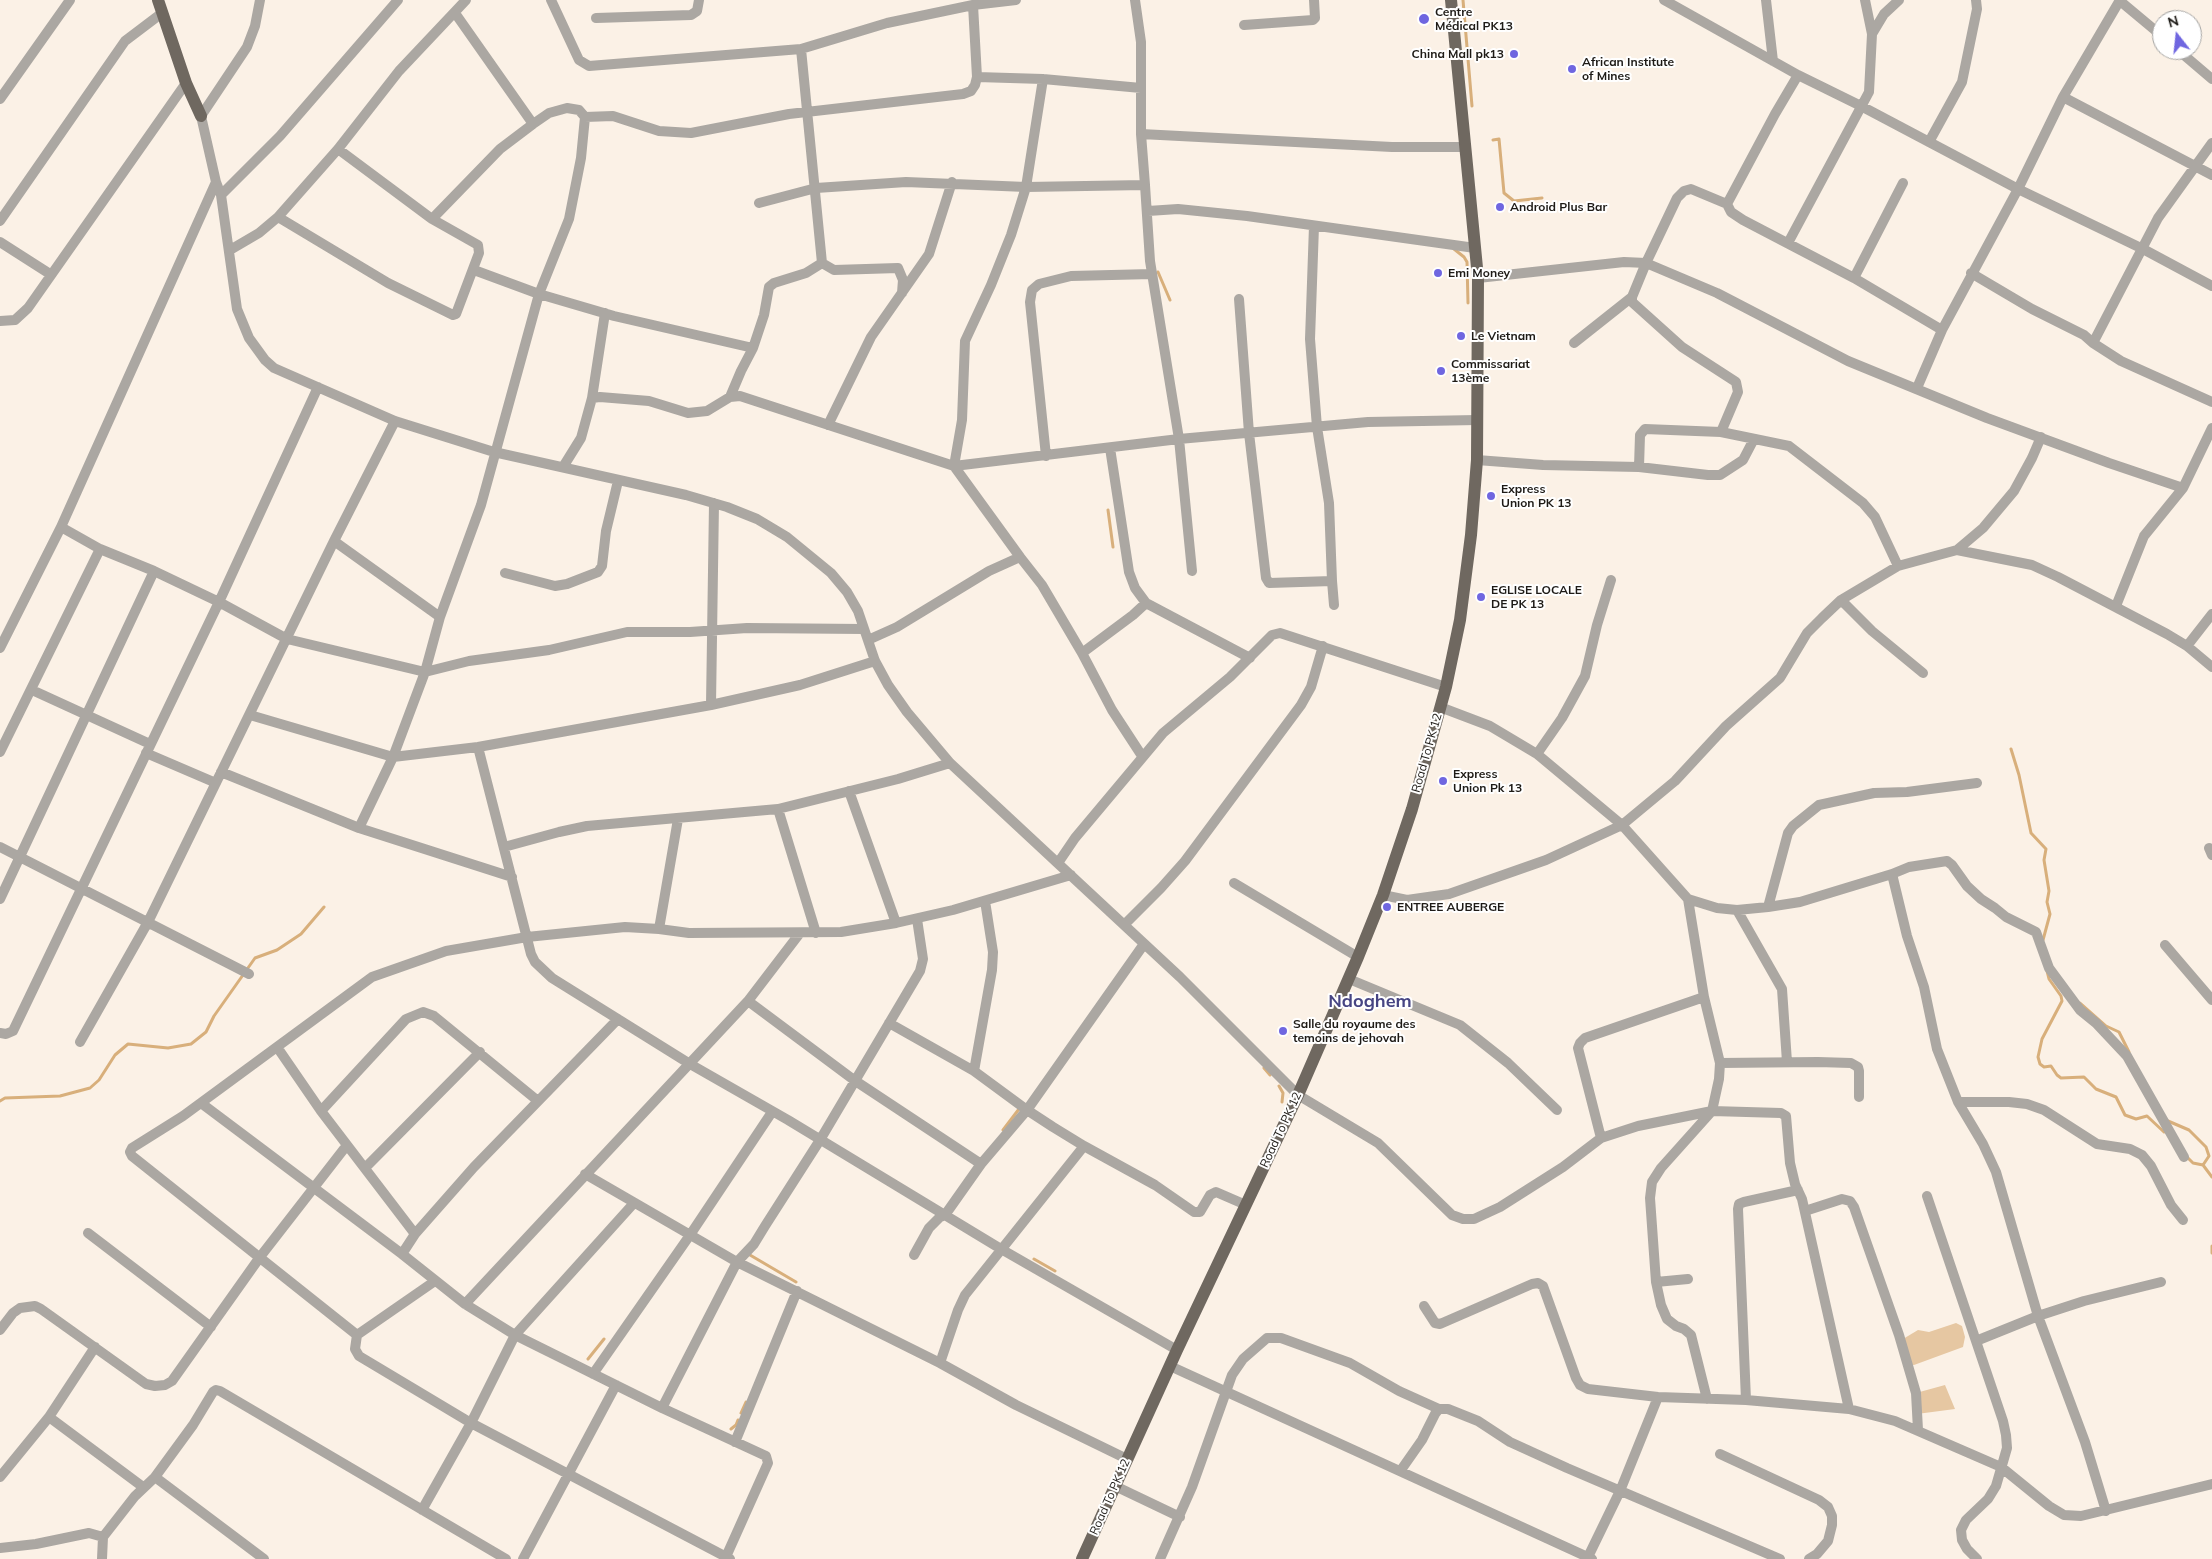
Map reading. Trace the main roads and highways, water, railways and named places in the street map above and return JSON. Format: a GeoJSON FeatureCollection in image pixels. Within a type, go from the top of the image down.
{"type":"FeatureCollection","features":[{"type":"Feature","properties":{"kind":"main road"},"geometry":{"type":"LineString","coordinates":[[158,0],[186,83],[201,116]]}},
{"type":"Feature","properties":{"kind":"main road","name":"Road To PK 12"},"geometry":{"type":"LineString","coordinates":[[1082,1559],[1177,1350],[1298,1095],[1358,957],[1383,895],[1412,809],[1446,687],[1461,611],[1478,460],[1478,278],[1451,0]]}},
{"type":"Feature","properties":{"kind":"waterway"},"geometry":{"type":"LineString","coordinates":[[1463,0],[1472,106]]}},
{"type":"Feature","properties":{"kind":"waterway"},"geometry":{"type":"LineString","coordinates":[[1493,140],[1499,139],[1504,193],[1514,201],[1542,198]]}},
{"type":"Feature","properties":{"kind":"waterway"},"geometry":{"type":"LineString","coordinates":[[1454,249],[1467,262],[1468,303]]}},
{"type":"Feature","properties":{"kind":"waterway"},"geometry":{"type":"LineString","coordinates":[[1158,272],[1170,300]]}},
{"type":"Feature","properties":{"kind":"waterway"},"geometry":{"type":"LineString","coordinates":[[1108,510],[1113,547]]}},
{"type":"Feature","properties":{"kind":"waterway"},"geometry":{"type":"LineString","coordinates":[[2011,749],[2019,775],[2031,833],[2046,849],[2044,860],[2049,891],[2047,902],[2050,914],[2043,940]]}},
{"type":"Feature","properties":{"kind":"waterway"},"geometry":{"type":"LineString","coordinates":[[0,1101],[5,1098],[60,1096],[90,1088],[99,1080],[115,1055],[128,1044],[168,1048],[191,1044],[206,1032],[214,1016],[255,958],[277,950],[301,934],[324,907]]}},
{"type":"Feature","properties":{"kind":"waterway"},"geometry":{"type":"LineString","coordinates":[[2047,971],[2049,979],[2061,996],[2062,1001],[2042,1039],[2038,1057],[2040,1064],[2044,1067],[2051,1066],[2061,1078],[2084,1077],[2096,1089],[2116,1097],[2125,1115],[2136,1119],[2147,1116],[2164,1132]]}},
{"type":"Feature","properties":{"kind":"waterway"},"geometry":{"type":"LineString","coordinates":[[2080,1003],[2106,1026],[2119,1032],[2129,1052]]}},
{"type":"Feature","properties":{"kind":"waterway"},"geometry":{"type":"LineString","coordinates":[[1264,1068],[1270,1075]]}},
{"type":"Feature","properties":{"kind":"waterway"},"geometry":{"type":"LineString","coordinates":[[1279,1086],[1283,1093],[1282,1102]]}},
{"type":"Feature","properties":{"kind":"waterway"},"geometry":{"type":"LineString","coordinates":[[1003,1130],[1019,1109]]}},
{"type":"Feature","properties":{"kind":"waterway"},"geometry":{"type":"LineString","coordinates":[[2168,1121],[2189,1130],[2206,1147],[2209,1156],[2203,1165]]}},
{"type":"Feature","properties":{"kind":"waterway"},"geometry":{"type":"LineString","coordinates":[[2186,1156],[2193,1163],[2203,1165],[2212,1177]]}},
{"type":"Feature","properties":{"kind":"waterway"},"geometry":{"type":"LineString","coordinates":[[2212,1246],[2212,1253]]}},
{"type":"Feature","properties":{"kind":"waterway"},"geometry":{"type":"LineString","coordinates":[[750,1255],[796,1282]]}},
{"type":"Feature","properties":{"kind":"waterway"},"geometry":{"type":"LineString","coordinates":[[1034,1259],[1055,1271]]}},
{"type":"Feature","properties":{"kind":"waterway"},"geometry":{"type":"LineString","coordinates":[[588,1359],[604,1339]]}},
{"type":"Feature","properties":{"kind":"waterway"},"geometry":{"type":"LineString","coordinates":[[741,1413],[746,1402]]}},
{"type":"Feature","properties":{"kind":"waterway"},"geometry":{"type":"LineString","coordinates":[[731,1429],[738,1420]]}},
{"type":"Feature","properties":{"kind":"place","name":"Centre Médical PK13"},"geometry":{"type":"Point","coordinates":[1424,19]}},
{"type":"Feature","properties":{"kind":"place","name":"China Mall pk13"},"geometry":{"type":"Point","coordinates":[1514,54]}},
{"type":"Feature","properties":{"kind":"place","name":"African Institute of Mines"},"geometry":{"type":"Point","coordinates":[1572,69]}},
{"type":"Feature","properties":{"kind":"place","name":"Android Plus Bar"},"geometry":{"type":"Point","coordinates":[1500,207]}},
{"type":"Feature","properties":{"kind":"place","name":"Emi Money"},"geometry":{"type":"Point","coordinates":[1438,273]}},
{"type":"Feature","properties":{"kind":"place","name":"Le Vietnam"},"geometry":{"type":"Point","coordinates":[1461,336]}},
{"type":"Feature","properties":{"kind":"place","name":"Commissariat 13ème"},"geometry":{"type":"Point","coordinates":[1441,371]}},
{"type":"Feature","properties":{"kind":"place","name":"Express Union PK 13"},"geometry":{"type":"Point","coordinates":[1491,496]}},
{"type":"Feature","properties":{"kind":"place","name":"EGLISE LOCALE DE PK 13"},"geometry":{"type":"Point","coordinates":[1481,597]}},
{"type":"Feature","properties":{"kind":"place","name":"Express Union Pk 13"},"geometry":{"type":"Point","coordinates":[1443,781]}},
{"type":"Feature","properties":{"kind":"place","name":"ENTREE AUBERGE"},"geometry":{"type":"Point","coordinates":[1387,907]}},
{"type":"Feature","properties":{"kind":"place","name":"Salle du royaume des temoins de jehovah"},"geometry":{"type":"Point","coordinates":[1283,1031]}},
{"type":"Feature","properties":{"kind":"district","name":"Ndoghem"},"geometry":{"type":"Point","coordinates":[1370,1002]}}]}
